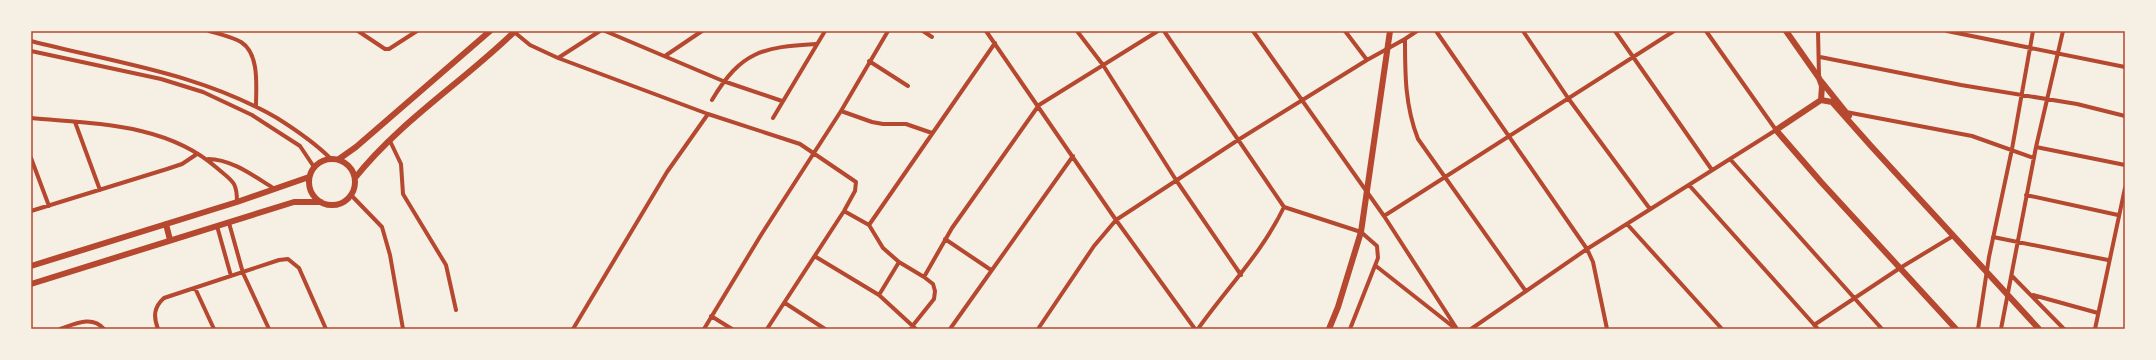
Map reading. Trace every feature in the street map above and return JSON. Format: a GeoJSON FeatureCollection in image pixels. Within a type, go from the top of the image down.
{"type":"FeatureCollection","features":[{"type":"Feature","properties":{"kind":"street"},"geometry":{"type":"LineString","coordinates":[[209,31],[242,42],[250,51],[255,69],[256,106]]}},
{"type":"Feature","properties":{"kind":"street"},"geometry":{"type":"LineString","coordinates":[[358,31],[385,49],[389,49],[416,31]]}},
{"type":"Feature","properties":{"kind":"street"},"geometry":{"type":"LineString","coordinates":[[339,159],[356,147],[490,31]]}},
{"type":"Feature","properties":{"kind":"street"},"geometry":{"type":"LineString","coordinates":[[355,178],[369,161],[390,141],[514,31],[530,44],[558,58],[708,114],[800,144],[848,176],[856,185],[844,211],[816,257],[767,329]]}},
{"type":"Feature","properties":{"kind":"street"},"geometry":{"type":"LineString","coordinates":[[558,58],[600,31]]}},
{"type":"Feature","properties":{"kind":"street"},"geometry":{"type":"LineString","coordinates":[[605,31],[723,81],[782,101]]}},
{"type":"Feature","properties":{"kind":"street"},"geometry":{"type":"LineString","coordinates":[[665,56],[702,31]]}},
{"type":"Feature","properties":{"kind":"street"},"geometry":{"type":"LineString","coordinates":[[772,118],[825,31]]}},
{"type":"Feature","properties":{"kind":"street"},"geometry":{"type":"LineString","coordinates":[[704,329],[760,235],[841,111],[888,31]]}},
{"type":"Feature","properties":{"kind":"street"},"geometry":{"type":"LineString","coordinates":[[924,31],[932,37]]}},
{"type":"Feature","properties":{"kind":"street"},"geometry":{"type":"LineString","coordinates":[[986,31],[1116,220],[1195,329]]}},
{"type":"Feature","properties":{"kind":"street"},"geometry":{"type":"LineString","coordinates":[[1077,31],[1103,65],[1176,180],[1241,275]]}},
{"type":"Feature","properties":{"kind":"street"},"geometry":{"type":"LineString","coordinates":[[924,276],[945,238],[1038,105],[1158,31]]}},
{"type":"Feature","properties":{"kind":"street"},"geometry":{"type":"LineString","coordinates":[[1164,31],[1284,208],[1361,232],[1377,246],[1378,258],[1376,266],[1350,329]]}},
{"type":"Feature","properties":{"kind":"street"},"geometry":{"type":"LineString","coordinates":[[1253,31],[1301,101],[1384,216],[1456,329]]}},
{"type":"Feature","properties":{"kind":"street"},"geometry":{"type":"LineString","coordinates":[[1345,31],[1367,60]]}},
{"type":"Feature","properties":{"kind":"street"},"geometry":{"type":"LineString","coordinates":[[1329,329],[1338,307],[1361,232],[1390,31]]}},
{"type":"Feature","properties":{"kind":"street"},"geometry":{"type":"LineString","coordinates":[[1038,329],[1094,246],[1116,220],[1238,140],[1367,60],[1388,50],[1417,31]]}},
{"type":"Feature","properties":{"kind":"street"},"geometry":{"type":"LineString","coordinates":[[1436,31],[1586,249],[1593,262],[1607,329]]}},
{"type":"Feature","properties":{"kind":"street"},"geometry":{"type":"LineString","coordinates":[[1523,31],[1568,98],[1650,209]]}},
{"type":"Feature","properties":{"kind":"street"},"geometry":{"type":"LineString","coordinates":[[1615,31],[1712,170]]}},
{"type":"Feature","properties":{"kind":"street"},"geometry":{"type":"LineString","coordinates":[[1384,216],[1674,31]]}},
{"type":"Feature","properties":{"kind":"street"},"geometry":{"type":"LineString","coordinates":[[1706,31],[1776,130],[1956,329]]}},
{"type":"Feature","properties":{"kind":"street"},"geometry":{"type":"LineString","coordinates":[[1786,31],[1819,78],[1846,112],[1852,123]]}},
{"type":"Feature","properties":{"kind":"street"},"geometry":{"type":"LineString","coordinates":[[1947,31],[2125,67]]}},
{"type":"Feature","properties":{"kind":"street"},"geometry":{"type":"LineString","coordinates":[[1978,329],[1993,237],[2012,149],[2033,31]]}},
{"type":"Feature","properties":{"kind":"street"},"geometry":{"type":"LineString","coordinates":[[2001,329],[2026,195],[2036,147],[2049,99],[2057,54],[2063,31]]}},
{"type":"Feature","properties":{"kind":"street"},"geometry":{"type":"LineString","coordinates":[[1819,32],[1819,78],[1822,86],[1822,100]]}},
{"type":"Feature","properties":{"kind":"street"},"geometry":{"type":"LineString","coordinates":[[1405,39],[1406,98],[1410,120],[1418,139],[1525,290]]}},
{"type":"Feature","properties":{"kind":"street"},"geometry":{"type":"LineString","coordinates":[[31,41],[185,77],[225,92],[256,106],[313,142],[330,158]]}},
{"type":"Feature","properties":{"kind":"street"},"geometry":{"type":"LineString","coordinates":[[869,225],[995,43]]}},
{"type":"Feature","properties":{"kind":"street"},"geometry":{"type":"LineString","coordinates":[[712,100],[723,81],[740,64],[767,49],[781,46],[816,44]]}},
{"type":"Feature","properties":{"kind":"street"},"geometry":{"type":"LineString","coordinates":[[31,51],[160,79],[208,95],[252,115],[300,146],[314,166]]}},
{"type":"Feature","properties":{"kind":"street"},"geometry":{"type":"LineString","coordinates":[[1820,58],[1961,85],[2077,104],[2125,116]]}},
{"type":"Feature","properties":{"kind":"street"},"geometry":{"type":"LineString","coordinates":[[870,61],[908,86]]}},
{"type":"Feature","properties":{"kind":"street"},"geometry":{"type":"LineString","coordinates":[[1471,329],[1586,249],[1689,186],[1822,100],[1832,102],[1852,123],[2038,329]]}},
{"type":"Feature","properties":{"kind":"street"},"geometry":{"type":"LineString","coordinates":[[841,111],[872,122],[906,124],[932,133]]}},
{"type":"Feature","properties":{"kind":"street"},"geometry":{"type":"LineString","coordinates":[[1846,112],[1949,130],[2012,149],[2034,158]]}},
{"type":"Feature","properties":{"kind":"street"},"geometry":{"type":"LineString","coordinates":[[573,329],[667,172],[708,114]]}},
{"type":"Feature","properties":{"kind":"street"},"geometry":{"type":"LineString","coordinates":[[31,118],[124,127],[166,138],[207,159],[232,180],[237,192],[237,202]]}},
{"type":"Feature","properties":{"kind":"street"},"geometry":{"type":"LineString","coordinates":[[75,122],[100,190]]}},
{"type":"Feature","properties":{"kind":"street"},"geometry":{"type":"LineString","coordinates":[[390,141],[398,155],[404,194],[446,265],[456,310]]}},
{"type":"Feature","properties":{"kind":"street"},"geometry":{"type":"LineString","coordinates":[[2036,147],[2125,164]]}},
{"type":"Feature","properties":{"kind":"street"},"geometry":{"type":"LineString","coordinates":[[31,211],[182,164],[197,154]]}},
{"type":"Feature","properties":{"kind":"street"},"geometry":{"type":"LineString","coordinates":[[950,329],[1073,156]]}},
{"type":"Feature","properties":{"kind":"street"},"geometry":{"type":"LineString","coordinates":[[31,158],[49,206]]}},
{"type":"Feature","properties":{"kind":"street"},"geometry":{"type":"LineString","coordinates":[[330,158],[339,159],[346,163],[352,170],[355,178],[355,187],[351,195],[338,204],[329,205],[321,202],[314,196],[309,187],[309,177],[314,166],[321,161],[330,158]]}},
{"type":"Feature","properties":{"kind":"street"},"geometry":{"type":"LineString","coordinates":[[207,159],[218,159],[228,162],[276,189]]}},
{"type":"Feature","properties":{"kind":"street"},"geometry":{"type":"LineString","coordinates":[[1730,159],[1882,329]]}},
{"type":"Feature","properties":{"kind":"street"},"geometry":{"type":"LineString","coordinates":[[31,266],[237,202],[309,177]]}},
{"type":"Feature","properties":{"kind":"street"},"geometry":{"type":"LineString","coordinates":[[1689,186],[1818,329]]}},
{"type":"Feature","properties":{"kind":"street"},"geometry":{"type":"LineString","coordinates":[[2095,329],[2108,260],[2125,188]]}},
{"type":"Feature","properties":{"kind":"street"},"geometry":{"type":"LineString","coordinates":[[351,195],[382,227],[390,255],[403,329]]}},
{"type":"Feature","properties":{"kind":"street"},"geometry":{"type":"LineString","coordinates":[[2026,195],[2118,214]]}},
{"type":"Feature","properties":{"kind":"street"},"geometry":{"type":"LineString","coordinates":[[31,284],[294,202],[321,202]]}},
{"type":"Feature","properties":{"kind":"street"},"geometry":{"type":"LineString","coordinates":[[1198,329],[1241,275],[1274,229],[1284,208]]}},
{"type":"Feature","properties":{"kind":"street"},"geometry":{"type":"LineString","coordinates":[[816,257],[879,295],[913,328],[934,299],[935,292],[932,284],[924,276],[899,262],[883,248],[869,225],[844,211]]}},
{"type":"Feature","properties":{"kind":"street"},"geometry":{"type":"LineString","coordinates":[[229,223],[243,273],[269,329]]}},
{"type":"Feature","properties":{"kind":"street"},"geometry":{"type":"LineString","coordinates":[[166,224],[170,240]]}},
{"type":"Feature","properties":{"kind":"street"},"geometry":{"type":"LineString","coordinates":[[1627,224],[1722,329]]}},
{"type":"Feature","properties":{"kind":"street"},"geometry":{"type":"LineString","coordinates":[[217,226],[231,276]]}},
{"type":"Feature","properties":{"kind":"street"},"geometry":{"type":"LineString","coordinates":[[1814,325],[1900,268],[1953,236]]}},
{"type":"Feature","properties":{"kind":"street"},"geometry":{"type":"LineString","coordinates":[[1993,237],[2108,260]]}},
{"type":"Feature","properties":{"kind":"street"},"geometry":{"type":"LineString","coordinates":[[945,238],[991,270]]}},
{"type":"Feature","properties":{"kind":"street"},"geometry":{"type":"LineString","coordinates":[[158,329],[155,311],[156,306],[164,298],[279,260],[288,259],[293,262],[302,274],[326,329]]}},
{"type":"Feature","properties":{"kind":"street"},"geometry":{"type":"LineString","coordinates":[[879,295],[899,262]]}},
{"type":"Feature","properties":{"kind":"street"},"geometry":{"type":"LineString","coordinates":[[1376,266],[1456,329]]}},
{"type":"Feature","properties":{"kind":"street"},"geometry":{"type":"LineString","coordinates":[[2012,276],[2064,329]]}},
{"type":"Feature","properties":{"kind":"street"},"geometry":{"type":"LineString","coordinates":[[195,288],[214,329]]}},
{"type":"Feature","properties":{"kind":"street"},"geometry":{"type":"LineString","coordinates":[[2031,295],[2098,313]]}},
{"type":"Feature","properties":{"kind":"street"},"geometry":{"type":"LineString","coordinates":[[785,303],[825,329]]}},
{"type":"Feature","properties":{"kind":"street"},"geometry":{"type":"LineString","coordinates":[[711,316],[732,329]]}},
{"type":"Feature","properties":{"kind":"street"},"geometry":{"type":"LineString","coordinates":[[60,329],[92,321],[100,324],[104,329]]}}]}
